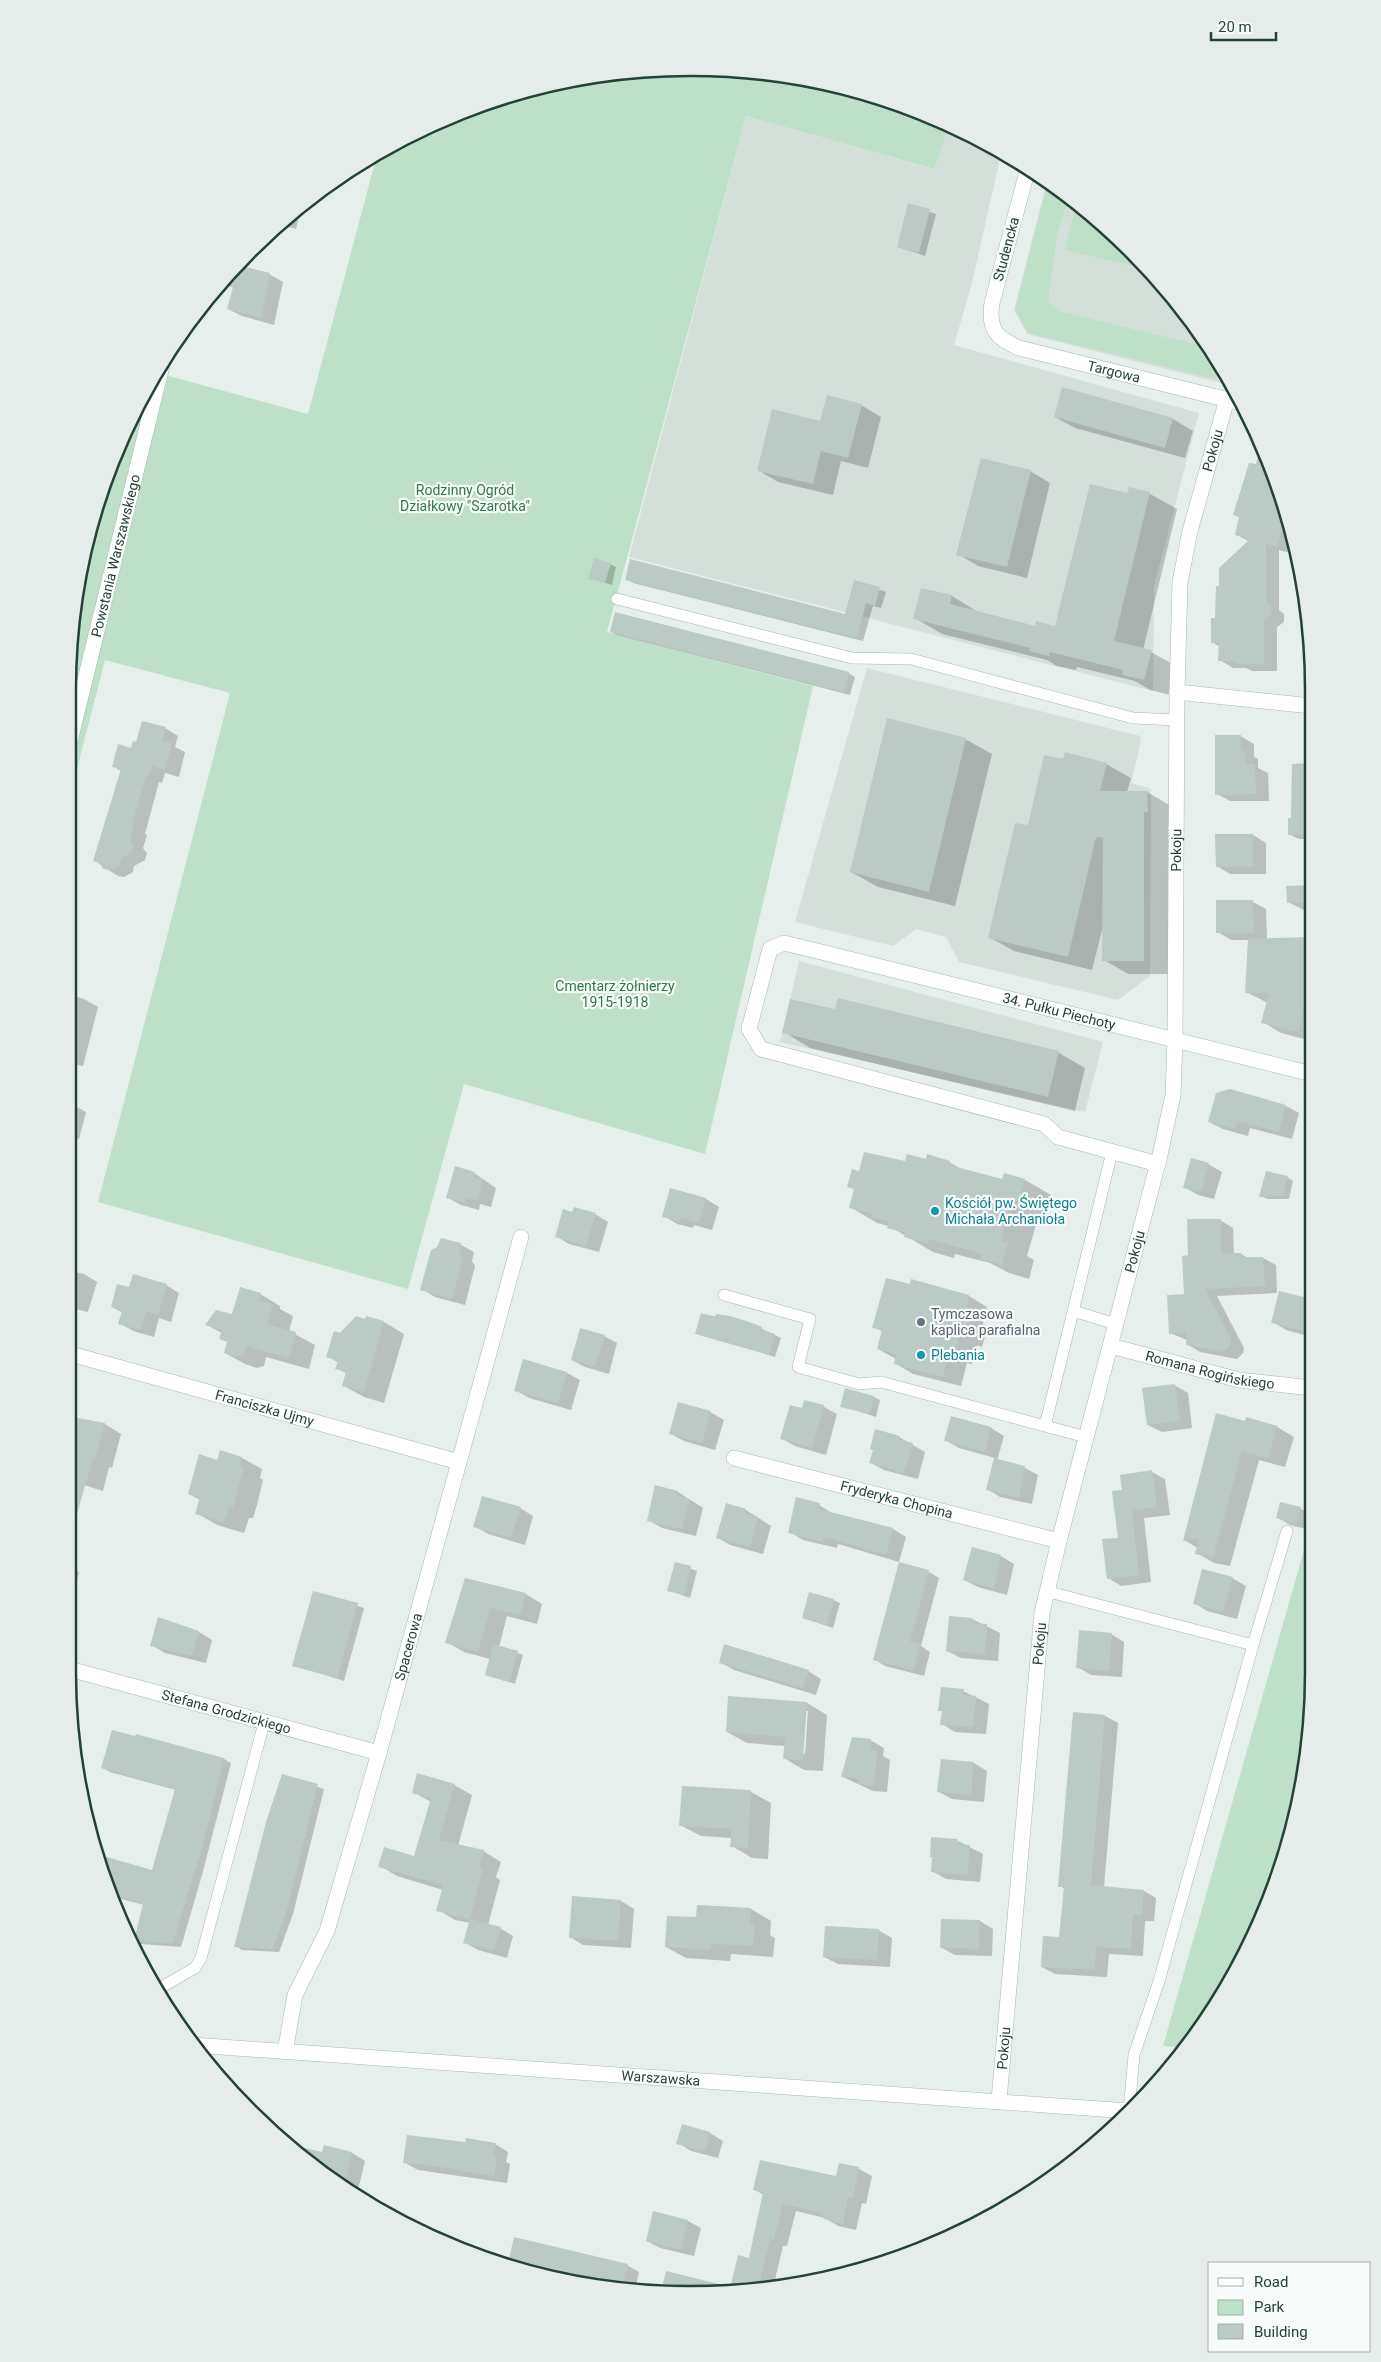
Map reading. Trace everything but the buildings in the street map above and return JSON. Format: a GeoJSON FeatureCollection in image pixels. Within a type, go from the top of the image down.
{"type":"FeatureCollection","features":[{"type":"Feature","properties":{"kind":"street","name":"Studencka"},"geometry":{"type":"LineString","coordinates":[[994,330],[990,322],[992,303],[1026,176]]}},
{"type":"Feature","properties":{"kind":"street","name":"Targowa"},"geometry":{"type":"LineString","coordinates":[[994,330],[1007,343],[1019,348],[1231,400]]}},
{"type":"Feature","properties":{"kind":"street","name":"Powstania Warszawskiego"},"geometry":{"type":"LineString","coordinates":[[76,716],[157,387]]}},
{"type":"Feature","properties":{"kind":"street","name":"Pokoju"},"geometry":{"type":"LineString","coordinates":[[999,2100],[1042,1613],[1049,1592],[1059,1540],[1158,1164],[1173,1095],[1176,1040],[1177,692],[1180,582],[1190,531],[1233,404]]}},
{"type":"Feature","properties":{"kind":"street"},"geometry":{"type":"LineString","coordinates":[[1177,692],[1305,705]]}},
{"type":"Feature","properties":{"kind":"street","name":"34. Pułku Piechoty"},"geometry":{"type":"LineString","coordinates":[[1112,1152],[1058,1137],[1044,1124],[761,1049],[749,1029],[770,949],[784,944],[805,948],[1305,1072]]}},
{"type":"Feature","properties":{"kind":"street"},"geometry":{"type":"LineString","coordinates":[[1112,1152],[1158,1164]]}},
{"type":"Feature","properties":{"kind":"street","name":"Spacerowa"},"geometry":{"type":"LineString","coordinates":[[285,2052],[296,1995],[327,1931],[379,1753],[521,1237]]}},
{"type":"Feature","properties":{"kind":"street","name":"Romana Rogińskiego"},"geometry":{"type":"LineString","coordinates":[[1110,1346],[1239,1380],[1305,1387]]}},
{"type":"Feature","properties":{"kind":"street","name":"Franciszka Ujmy"},"geometry":{"type":"LineString","coordinates":[[76,1355],[459,1462]]}},
{"type":"Feature","properties":{"kind":"street","name":"Fryderyka Chopina"},"geometry":{"type":"LineString","coordinates":[[734,1458],[1059,1540]]}},
{"type":"Feature","properties":{"kind":"street","name":"Stefana Grodzickiego"},"geometry":{"type":"LineString","coordinates":[[76,1671],[379,1753]]}},
{"type":"Feature","properties":{"kind":"street","name":"Warszawska"},"geometry":{"type":"LineString","coordinates":[[204,2046],[999,2100],[1120,2110]]}},
{"type":"Feature","properties":{"kind":"lane"},"geometry":{"type":"LineString","coordinates":[[617,599],[852,658],[910,659],[1133,718],[1177,720]]}},
{"type":"Feature","properties":{"kind":"lane"},"geometry":{"type":"LineString","coordinates":[[1045,1426],[1112,1152]]}},
{"type":"Feature","properties":{"kind":"lane"},"geometry":{"type":"LineString","coordinates":[[724,1295],[810,1319],[798,1366],[860,1384],[881,1382],[1086,1437]]}},
{"type":"Feature","properties":{"kind":"lane"},"geometry":{"type":"LineString","coordinates":[[1073,1311],[1116,1324]]}},
{"type":"Feature","properties":{"kind":"lane"},"geometry":{"type":"LineString","coordinates":[[1130,2101],[1134,2056],[1159,1981],[1252,1646],[1287,1531]]}},
{"type":"Feature","properties":{"kind":"lane"},"geometry":{"type":"LineString","coordinates":[[1049,1592],[1252,1646]]}},
{"type":"Feature","properties":{"kind":"lane"},"geometry":{"type":"LineString","coordinates":[[163,1986],[195,1968],[200,1958],[264,1723]]}},
{"type":"Feature","properties":{"kind":"shaded area"},"geometry":{"type":"Polygon","coordinates":[[[746,116],[933,169],[947,133],[1000,160],[972,283],[954,345],[1199,413],[1154,586],[1153,691],[629,557],[746,116]]]}},
{"type":"Feature","properties":{"kind":"shaded area"},"geometry":{"type":"Polygon","coordinates":[[[1045,189],[1096,229],[1152,285],[1201,349],[1222,383],[1027,334],[1014,310],[1045,189]]]}},
{"type":"Feature","properties":{"kind":"shaded area"},"geometry":{"type":"Polygon","coordinates":[[[867,668],[1140,736],[1141,740],[1131,783],[1151,789],[1150,976],[1118,1000],[959,962],[946,937],[916,929],[893,946],[795,922],[867,668]]]}},
{"type":"Feature","properties":{"kind":"shaded area"},"geometry":{"type":"Polygon","coordinates":[[[799,961],[1103,1042],[1085,1112],[780,1042],[799,961]]]}},
{"type":"Feature","properties":{"kind":"green space","name":"Rodzinny Ogród Działkowy \"Szarotka\""},"geometry":{"type":"Polygon","coordinates":[[[690,76],[771,82],[810,88],[888,109],[947,133],[934,169],[746,116],[607,632],[813,686],[705,1154],[464,1084],[408,1289],[98,1202],[230,693],[105,660],[76,773],[78,650],[88,571],[97,532],[123,455],[164,375],[308,414],[375,164],[455,123],[532,97],[571,88],[610,82],[690,76]]]}},
{"type":"Feature","properties":{"kind":"green space"},"geometry":{"type":"Polygon","coordinates":[[[1046,190],[1066,205],[1057,235],[1048,302],[1062,312],[1198,345],[1217,375],[1215,379],[1028,333],[1015,310],[1046,190]]]}},
{"type":"Feature","properties":{"kind":"green space"},"geometry":{"type":"Polygon","coordinates":[[[1074,211],[1096,229],[1135,266],[1065,250],[1074,211]]]}},
{"type":"Feature","properties":{"kind":"green space"},"geometry":{"type":"Polygon","coordinates":[[[1305,1547],[1305,1671],[1303,1712],[1293,1791],[1284,1830],[1258,1907],[1222,1979],[1201,2013],[1176,2047],[1163,2046],[1305,1547]]]}},
{"type":"Feature","properties":{"kind":"place","name":"Kościół pw. Świętego Michała Archanioła"},"geometry":{"type":"Point","coordinates":[935,1211]}},
{"type":"Feature","properties":{"kind":"place","name":"Tymczasowa kaplica parafialna"},"geometry":{"type":"Point","coordinates":[921,1322]}},
{"type":"Feature","properties":{"kind":"place","name":"Plebania"},"geometry":{"type":"Point","coordinates":[921,1355]}},
{"type":"Feature","properties":{"kind":"park label","name":"Cmentarz żołnierzy 1915-1918"},"geometry":{"type":"Point","coordinates":[615,994]}}]}
